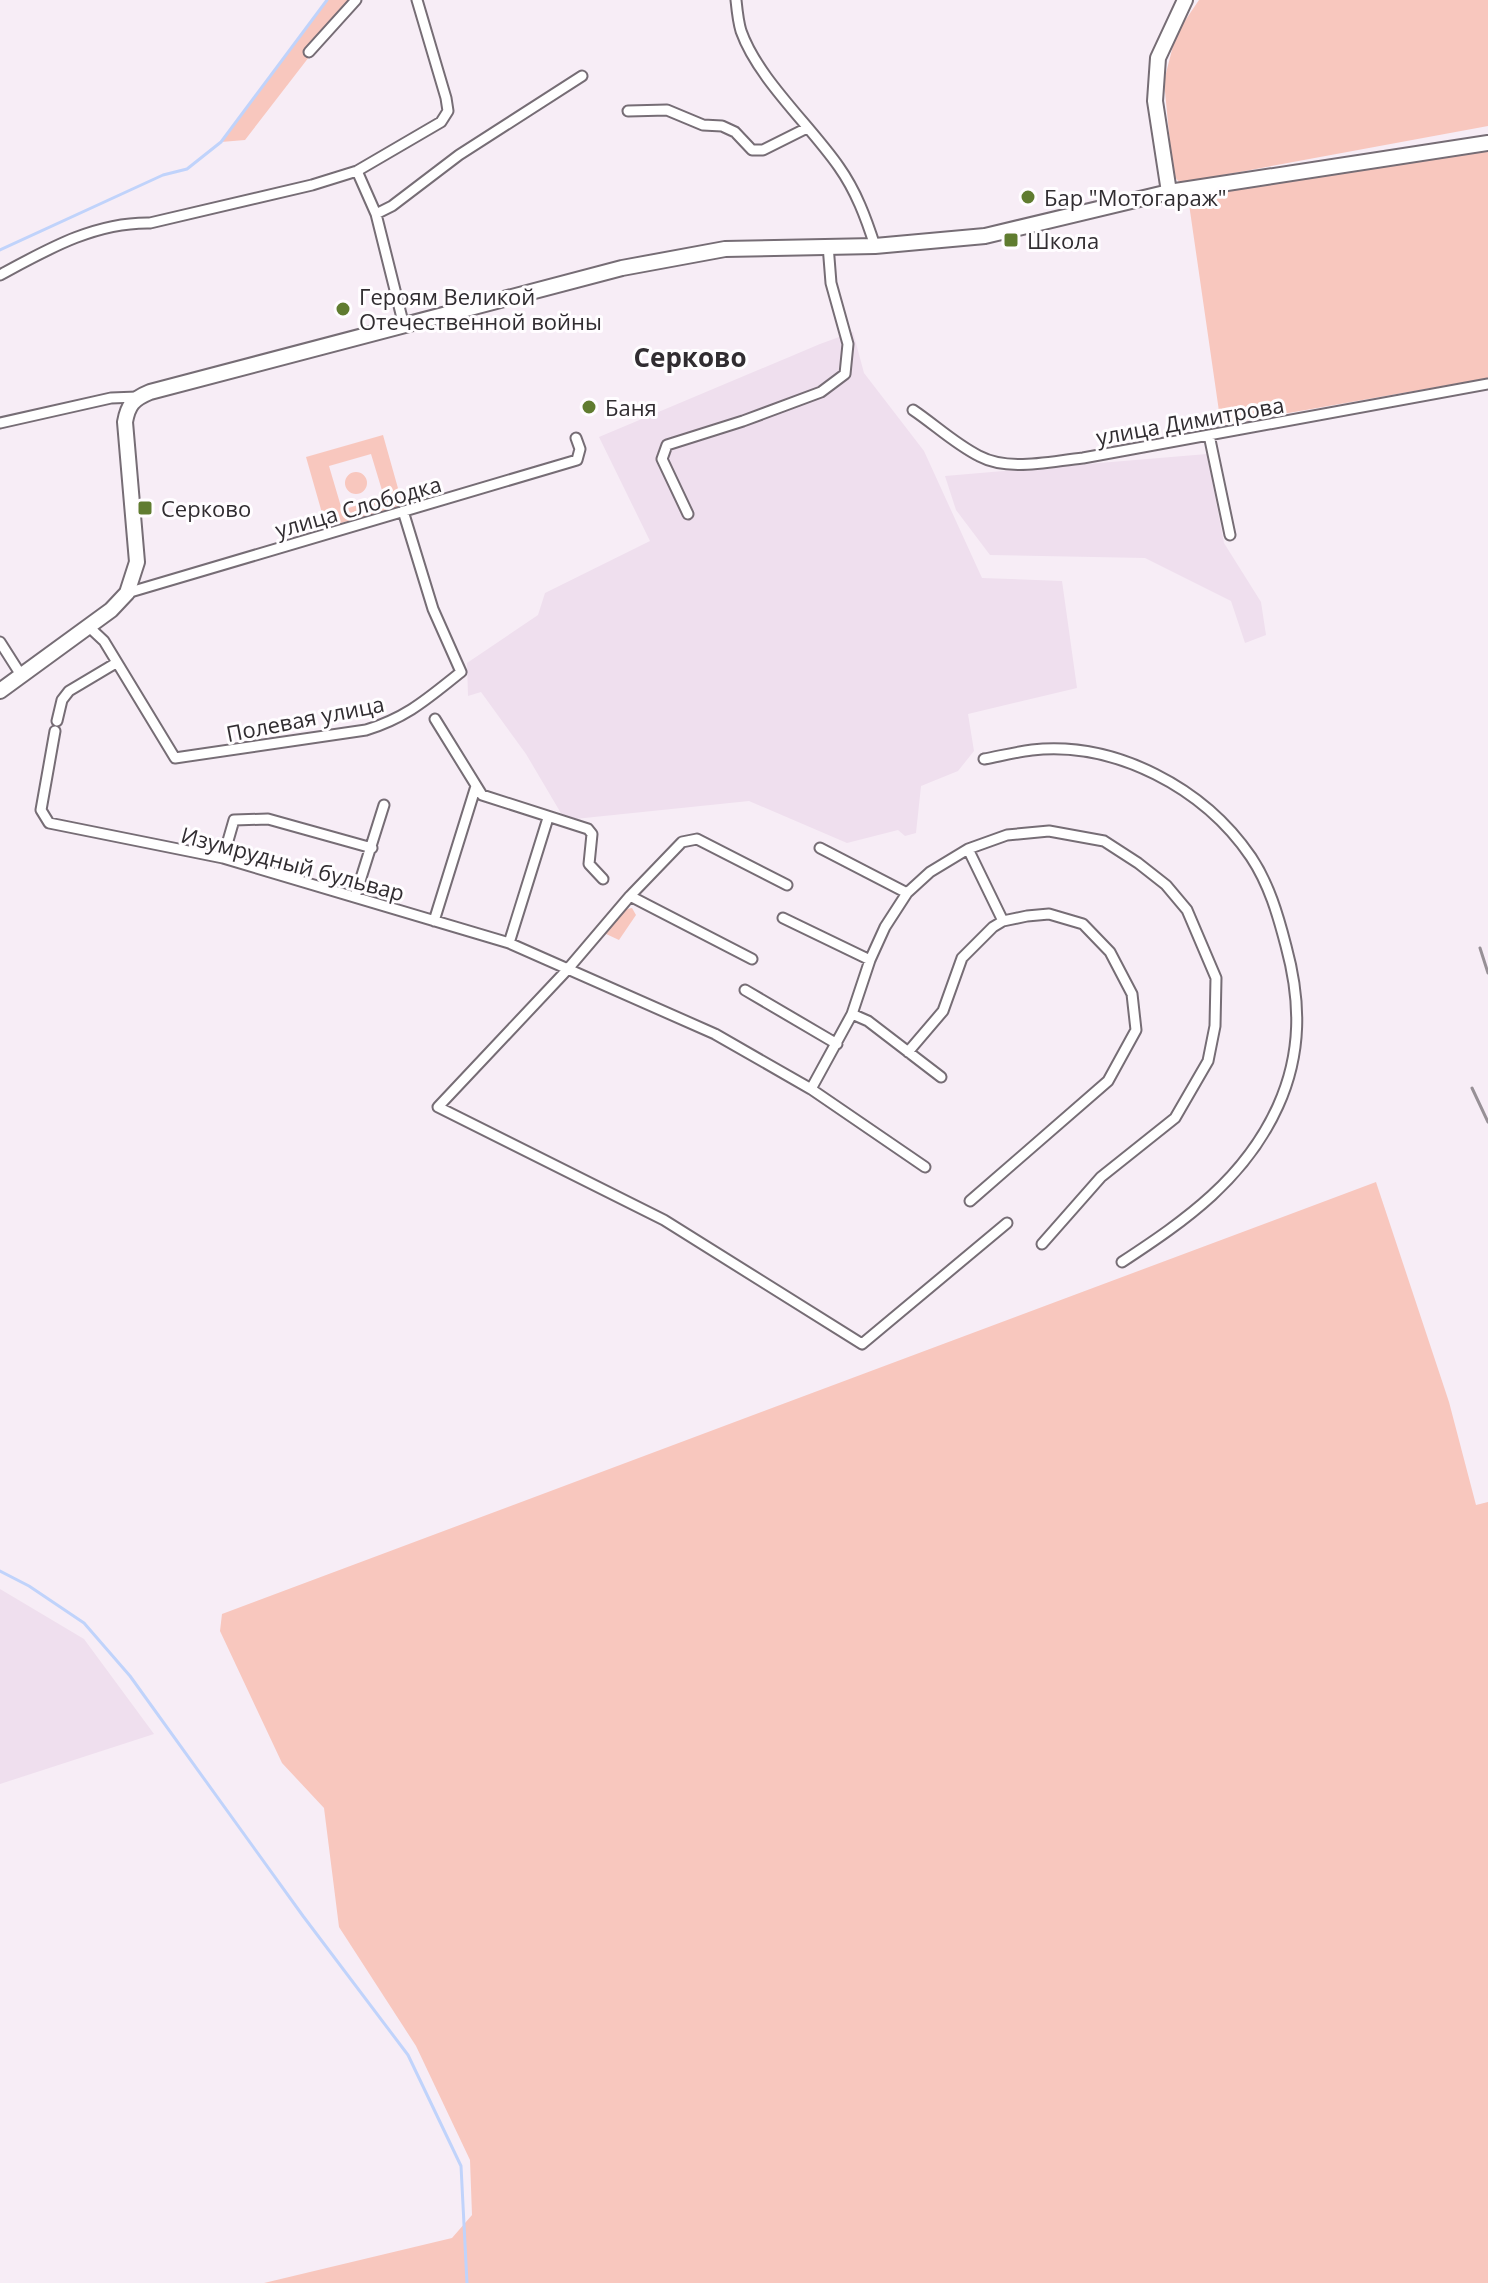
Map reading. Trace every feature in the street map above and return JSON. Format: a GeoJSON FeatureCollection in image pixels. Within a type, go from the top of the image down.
{"type":"FeatureCollection","features":[{"type":"Feature","properties":{"kind":"main road"},"geometry":{"type":"LineString","coordinates":[[1169,192],[1155,101],[1158,58],[1185,0]]}},
{"type":"Feature","properties":{"kind":"main road"},"geometry":{"type":"LineString","coordinates":[[0,691],[111,610],[127,593],[137,562],[125,422],[127,408],[137,397],[622,268],[725,249],[875,246],[988,235],[1169,192],[1488,143]]}},
{"type":"Feature","properties":{"kind":"street"},"geometry":{"type":"LineString","coordinates":[[309,52],[356,0]]}},
{"type":"Feature","properties":{"kind":"street"},"geometry":{"type":"LineString","coordinates":[[0,275],[85,232],[127,223],[150,223],[312,185],[357,171],[441,122],[448,111],[417,0]]}},
{"type":"Feature","properties":{"kind":"street"},"geometry":{"type":"LineString","coordinates":[[736,0],[740,27],[747,44],[807,128],[838,165],[857,195],[875,246]]}},
{"type":"Feature","properties":{"kind":"street"},"geometry":{"type":"LineString","coordinates":[[376,214],[392,206],[459,155],[582,76]]}},
{"type":"Feature","properties":{"kind":"street"},"geometry":{"type":"LineString","coordinates":[[628,111],[667,110],[703,125],[722,126],[735,132],[752,150],[763,150],[807,128]]}},
{"type":"Feature","properties":{"kind":"street"},"geometry":{"type":"LineString","coordinates":[[357,171],[376,214],[404,326]]}},
{"type":"Feature","properties":{"kind":"street"},"geometry":{"type":"LineString","coordinates":[[688,514],[662,459],[667,445],[821,392],[845,374],[848,344],[831,283],[828,245]]}},
{"type":"Feature","properties":{"kind":"street","name":"улица Димитрова"},"geometry":{"type":"LineString","coordinates":[[913,410],[979,457],[999,463],[1024,464],[1083,458],[1488,384]]}},
{"type":"Feature","properties":{"kind":"street"},"geometry":{"type":"LineString","coordinates":[[0,423],[111,398],[137,397]]}},
{"type":"Feature","properties":{"kind":"street"},"geometry":{"type":"LineString","coordinates":[[1209,435],[1230,535]]}},
{"type":"Feature","properties":{"kind":"street","name":"улица Слободка"},"geometry":{"type":"LineString","coordinates":[[127,593],[577,460],[580,449],[576,438]]}},
{"type":"Feature","properties":{"kind":"street","name":"Полевая улица"},"geometry":{"type":"LineString","coordinates":[[88,626],[104,641],[175,758],[366,730],[403,717],[461,672],[433,609],[403,511]]}},
{"type":"Feature","properties":{"kind":"street"},"geometry":{"type":"LineString","coordinates":[[0,642],[21,675]]}},
{"type":"Feature","properties":{"kind":"street","name":"Изумрудный бульвар"},"geometry":{"type":"LineString","coordinates":[[116,663],[69,691],[62,700],[41,810],[49,823],[223,858],[509,943],[715,1034],[811,1089],[925,1167]]}},
{"type":"Feature","properties":{"kind":"street"},"geometry":{"type":"LineString","coordinates":[[435,719],[482,795],[588,829],[592,834],[589,864],[603,879]]}},
{"type":"Feature","properties":{"kind":"street"},"geometry":{"type":"LineString","coordinates":[[984,759],[1034,750],[1085,752],[1134,764],[1179,786],[1219,818],[1251,857],[1278,914],[1298,1000],[1294,1057],[1278,1105],[1253,1152],[1221,1187],[1189,1217],[1122,1262]]}},
{"type":"Feature","properties":{"kind":"street"},"geometry":{"type":"LineString","coordinates":[[434,921],[476,786]]}},
{"type":"Feature","properties":{"kind":"street"},"geometry":{"type":"LineString","coordinates":[[355,897],[384,805]]}},
{"type":"Feature","properties":{"kind":"street"},"geometry":{"type":"LineString","coordinates":[[509,943],[548,818]]}},
{"type":"Feature","properties":{"kind":"street"},"geometry":{"type":"LineString","coordinates":[[223,858],[234,820],[268,819],[372,848]]}},
{"type":"Feature","properties":{"kind":"street"},"geometry":{"type":"LineString","coordinates":[[811,1089],[852,1014],[885,927],[907,893],[930,872],[968,849],[1007,835],[1049,831],[1104,841],[1138,863],[1166,885],[1187,910],[1216,978],[1215,1026],[1208,1061],[1175,1118],[1101,1177],[1042,1244]]}},
{"type":"Feature","properties":{"kind":"street"},"geometry":{"type":"LineString","coordinates":[[787,885],[697,839],[682,842],[438,1107],[664,1220],[862,1344],[1007,1223]]}},
{"type":"Feature","properties":{"kind":"street"},"geometry":{"type":"LineString","coordinates":[[820,848],[907,893]]}},
{"type":"Feature","properties":{"kind":"street"},"geometry":{"type":"LineString","coordinates":[[968,849],[1003,921]]}},
{"type":"Feature","properties":{"kind":"street"},"geometry":{"type":"LineString","coordinates":[[630,896],[752,959]]}},
{"type":"Feature","properties":{"kind":"street"},"geometry":{"type":"LineString","coordinates":[[908,1052],[943,1011],[962,958],[1003,921],[1049,914],[1083,924],[1110,952],[1132,994],[1136,1030],[1108,1081],[970,1201]]}},
{"type":"Feature","properties":{"kind":"street"},"geometry":{"type":"LineString","coordinates":[[783,918],[870,960]]}},
{"type":"Feature","properties":{"kind":"street"},"geometry":{"type":"LineString","coordinates":[[745,990],[837,1044]]}},
{"type":"Feature","properties":{"kind":"street"},"geometry":{"type":"LineString","coordinates":[[852,1014],[868,1021],[941,1077]]}},
{"type":"Feature","properties":{"kind":"shaded area"},"geometry":{"type":"Polygon","coordinates":[[[327,0],[353,0],[245,140],[221,142],[327,0]]]}},
{"type":"Feature","properties":{"kind":"shaded area"},"geometry":{"type":"Polygon","coordinates":[[[1199,0],[1488,0],[1488,126],[1180,183],[1173,175],[1164,81],[1176,34],[1199,0]]]}},
{"type":"Feature","properties":{"kind":"shaded area"},"geometry":{"type":"Polygon","coordinates":[[[1488,147],[1488,378],[1221,425],[1189,204],[1201,189],[1488,147]]]}},
{"type":"Feature","properties":{"kind":"shaded area"},"geometry":{"type":"Polygon","coordinates":[[[853,332],[864,373],[924,451],[982,578],[1062,581],[1077,688],[968,714],[974,751],[958,771],[921,786],[916,833],[905,836],[898,830],[847,843],[749,801],[565,820],[526,754],[481,692],[468,696],[467,663],[538,615],[545,593],[650,541],[599,437],[853,332]]]}},
{"type":"Feature","properties":{"kind":"shaded area"},"geometry":{"type":"Polygon","coordinates":[[[383,435],[403,506],[326,527],[306,457],[383,435]],[[371,454],[329,466],[342,510],[384,497],[371,454]]]}},
{"type":"Feature","properties":{"kind":"shaded area"},"geometry":{"type":"Polygon","coordinates":[[[1207,454],[1224,543],[1261,602],[1266,635],[1245,643],[1231,601],[1145,558],[990,555],[956,510],[945,476],[1207,454]]]}},
{"type":"Feature","properties":{"kind":"shaded area"},"geometry":{"type":"Polygon","coordinates":[[[352,472],[360,472],[367,483],[360,494],[352,494],[345,487],[345,479],[352,472]]]}},
{"type":"Feature","properties":{"kind":"shaded area"},"geometry":{"type":"Polygon","coordinates":[[[632,908],[636,915],[619,940],[604,933],[626,909],[632,908]]]}},
{"type":"Feature","properties":{"kind":"shaded area"},"geometry":{"type":"Polygon","coordinates":[[[1376,1182],[1449,1402],[1476,1505],[1488,1502],[1488,2283],[264,2283],[452,2238],[472,2215],[470,2160],[416,2046],[339,1927],[324,1808],[282,1763],[220,1631],[222,1614],[1376,1182]]]}},
{"type":"Feature","properties":{"kind":"shaded area"},"geometry":{"type":"Polygon","coordinates":[[[0,1589],[84,1639],[154,1734],[0,1784],[0,1589]]]}},
{"type":"Feature","properties":{"kind":"waterway"},"geometry":{"type":"LineString","coordinates":[[0,250],[163,175],[187,169],[221,142],[327,0]]}},
{"type":"Feature","properties":{"kind":"waterway"},"geometry":{"type":"LineString","coordinates":[[0,1571],[29,1586],[84,1623],[130,1676],[303,1916],[408,2055],[461,2166],[467,2283]]}},
{"type":"Feature","properties":{"kind":"railway"},"geometry":{"type":"LineString","coordinates":[[1480,948],[1488,973]]}},
{"type":"Feature","properties":{"kind":"railway"},"geometry":{"type":"LineString","coordinates":[[1472,1088],[1488,1122]]}},
{"type":"Feature","properties":{"kind":"place","name":"Бар \"Мотогараж\""},"geometry":{"type":"Point","coordinates":[1028,197]}},
{"type":"Feature","properties":{"kind":"place","name":"Школа"},"geometry":{"type":"Point","coordinates":[1011,240]}},
{"type":"Feature","properties":{"kind":"place","name":"Героям Великой Отечественной войны"},"geometry":{"type":"Point","coordinates":[343,309]}},
{"type":"Feature","properties":{"kind":"place","name":"Баня"},"geometry":{"type":"Point","coordinates":[589,407]}},
{"type":"Feature","properties":{"kind":"place","name":"Серково"},"geometry":{"type":"Point","coordinates":[145,508]}},
{"type":"Feature","properties":{"kind":"district","name":"Серково"},"geometry":{"type":"Point","coordinates":[690,357]}}]}
